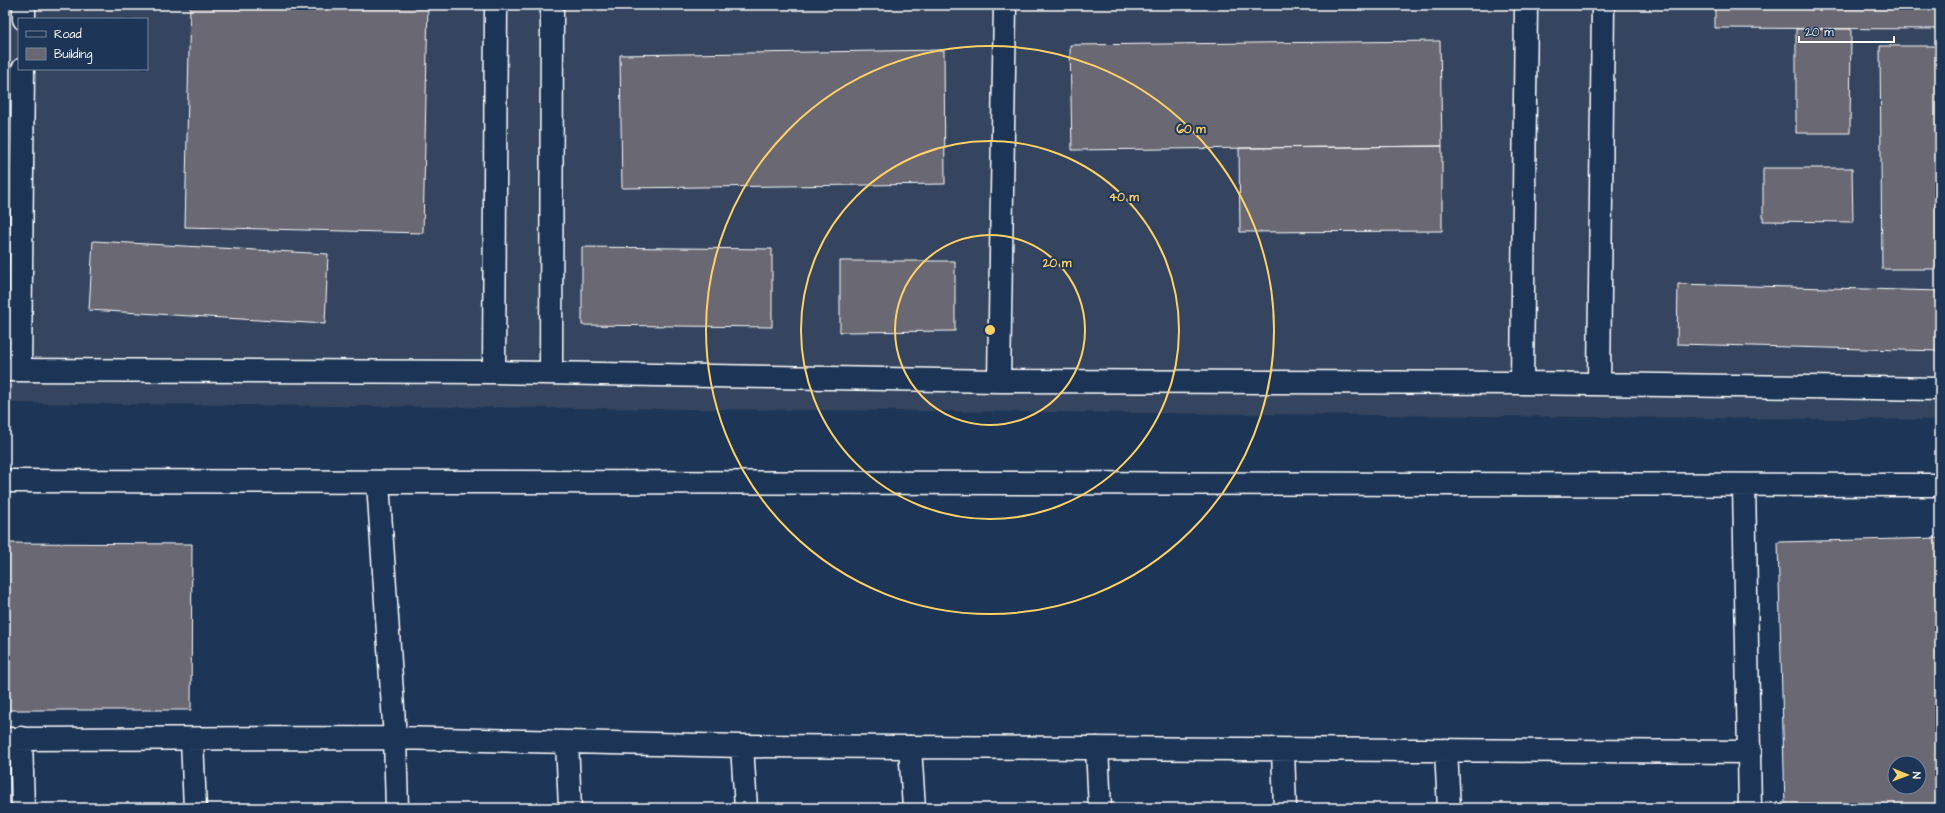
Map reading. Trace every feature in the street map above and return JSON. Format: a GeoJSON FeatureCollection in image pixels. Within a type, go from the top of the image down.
{"type":"FeatureCollection","features":[{"type":"Feature","properties":{"kind":"street"},"geometry":{"type":"LineString","coordinates":[[24,5],[24,18]]}},
{"type":"Feature","properties":{"kind":"street"},"geometry":{"type":"LineString","coordinates":[[494,372],[496,5]]}},
{"type":"Feature","properties":{"kind":"street"},"geometry":{"type":"LineString","coordinates":[[551,373],[552,5]]}},
{"type":"Feature","properties":{"kind":"street"},"geometry":{"type":"LineString","coordinates":[[999,381],[1005,5]]}},
{"type":"Feature","properties":{"kind":"street"},"geometry":{"type":"LineString","coordinates":[[1522,383],[1526,5]]}},
{"type":"Feature","properties":{"kind":"street"},"geometry":{"type":"LineString","coordinates":[[1599,384],[1603,5]]}},
{"type":"Feature","properties":{"kind":"street"},"geometry":{"type":"LineString","coordinates":[[23,70],[13,370],[494,372],[999,381],[1522,383],[1940,389]]}},
{"type":"Feature","properties":{"kind":"street"},"geometry":{"type":"LineString","coordinates":[[5,481],[1940,486]]}},
{"type":"Feature","properties":{"kind":"street"},"geometry":{"type":"LineString","coordinates":[[378,482],[395,738],[396,808]]}},
{"type":"Feature","properties":{"kind":"street"},"geometry":{"type":"LineString","coordinates":[[1744,485],[1750,808]]}},
{"type":"Feature","properties":{"kind":"street"},"geometry":{"type":"LineString","coordinates":[[23,808],[13,739],[192,740],[395,738],[742,746],[1750,752]]}},
{"type":"Feature","properties":{"kind":"street"},"geometry":{"type":"LineString","coordinates":[[192,740],[195,808]]}},
{"type":"Feature","properties":{"kind":"street"},"geometry":{"type":"LineString","coordinates":[[567,742],[570,808]]}},
{"type":"Feature","properties":{"kind":"street"},"geometry":{"type":"LineString","coordinates":[[742,746],[746,808]]}},
{"type":"Feature","properties":{"kind":"street"},"geometry":{"type":"LineString","coordinates":[[910,747],[914,808]]}},
{"type":"Feature","properties":{"kind":"street"},"geometry":{"type":"LineString","coordinates":[[1097,748],[1100,808]]}},
{"type":"Feature","properties":{"kind":"street"},"geometry":{"type":"LineString","coordinates":[[1283,750],[1285,808]]}},
{"type":"Feature","properties":{"kind":"street"},"geometry":{"type":"LineString","coordinates":[[1446,750],[1449,808]]}},
{"type":"Feature","properties":{"kind":"shaded area"},"geometry":{"type":"Polygon","coordinates":[[[5,5],[1940,5],[1940,420],[5,403],[5,5]]]}},
{"type":"Feature","properties":{"kind":"building"},"geometry":{"type":"Polygon","coordinates":[[[190,5],[428,5],[423,233],[185,227],[190,5]]]}},
{"type":"Feature","properties":{"kind":"building"},"geometry":{"type":"Polygon","coordinates":[[[1715,5],[1940,5],[1940,29],[1715,28],[1715,5]]]}},
{"type":"Feature","properties":{"kind":"building"},"geometry":{"type":"Polygon","coordinates":[[[1796,29],[1851,29],[1850,133],[1796,133],[1796,29]]]}},
{"type":"Feature","properties":{"kind":"building"},"geometry":{"type":"Polygon","coordinates":[[[1440,41],[1442,146],[1072,150],[1070,45],[1440,41]]]}},
{"type":"Feature","properties":{"kind":"building"},"geometry":{"type":"Polygon","coordinates":[[[1880,46],[1940,46],[1940,269],[1882,269],[1880,46]]]}},
{"type":"Feature","properties":{"kind":"building"},"geometry":{"type":"Polygon","coordinates":[[[944,50],[945,184],[622,188],[620,55],[944,50]]]}},
{"type":"Feature","properties":{"kind":"building"},"geometry":{"type":"Polygon","coordinates":[[[1442,146],[1442,231],[1240,232],[1239,148],[1442,146]]]}},
{"type":"Feature","properties":{"kind":"building"},"geometry":{"type":"Polygon","coordinates":[[[1763,168],[1852,168],[1853,222],[1763,221],[1763,168]]]}},
{"type":"Feature","properties":{"kind":"building"},"geometry":{"type":"Polygon","coordinates":[[[93,241],[328,254],[325,324],[89,310],[93,241]]]}},
{"type":"Feature","properties":{"kind":"building"},"geometry":{"type":"Polygon","coordinates":[[[582,247],[772,249],[772,327],[582,325],[582,247]]]}},
{"type":"Feature","properties":{"kind":"building"},"geometry":{"type":"Polygon","coordinates":[[[840,261],[955,261],[955,331],[840,332],[840,261]]]}},
{"type":"Feature","properties":{"kind":"building"},"geometry":{"type":"Polygon","coordinates":[[[1678,284],[1940,291],[1940,351],[1677,344],[1678,284]]]}},
{"type":"Feature","properties":{"kind":"building"},"geometry":{"type":"Polygon","coordinates":[[[1940,538],[1940,808],[1785,808],[1778,542],[1940,538]]]}},
{"type":"Feature","properties":{"kind":"building"},"geometry":{"type":"Polygon","coordinates":[[[5,543],[192,544],[191,710],[5,710],[5,543]]]}}]}
